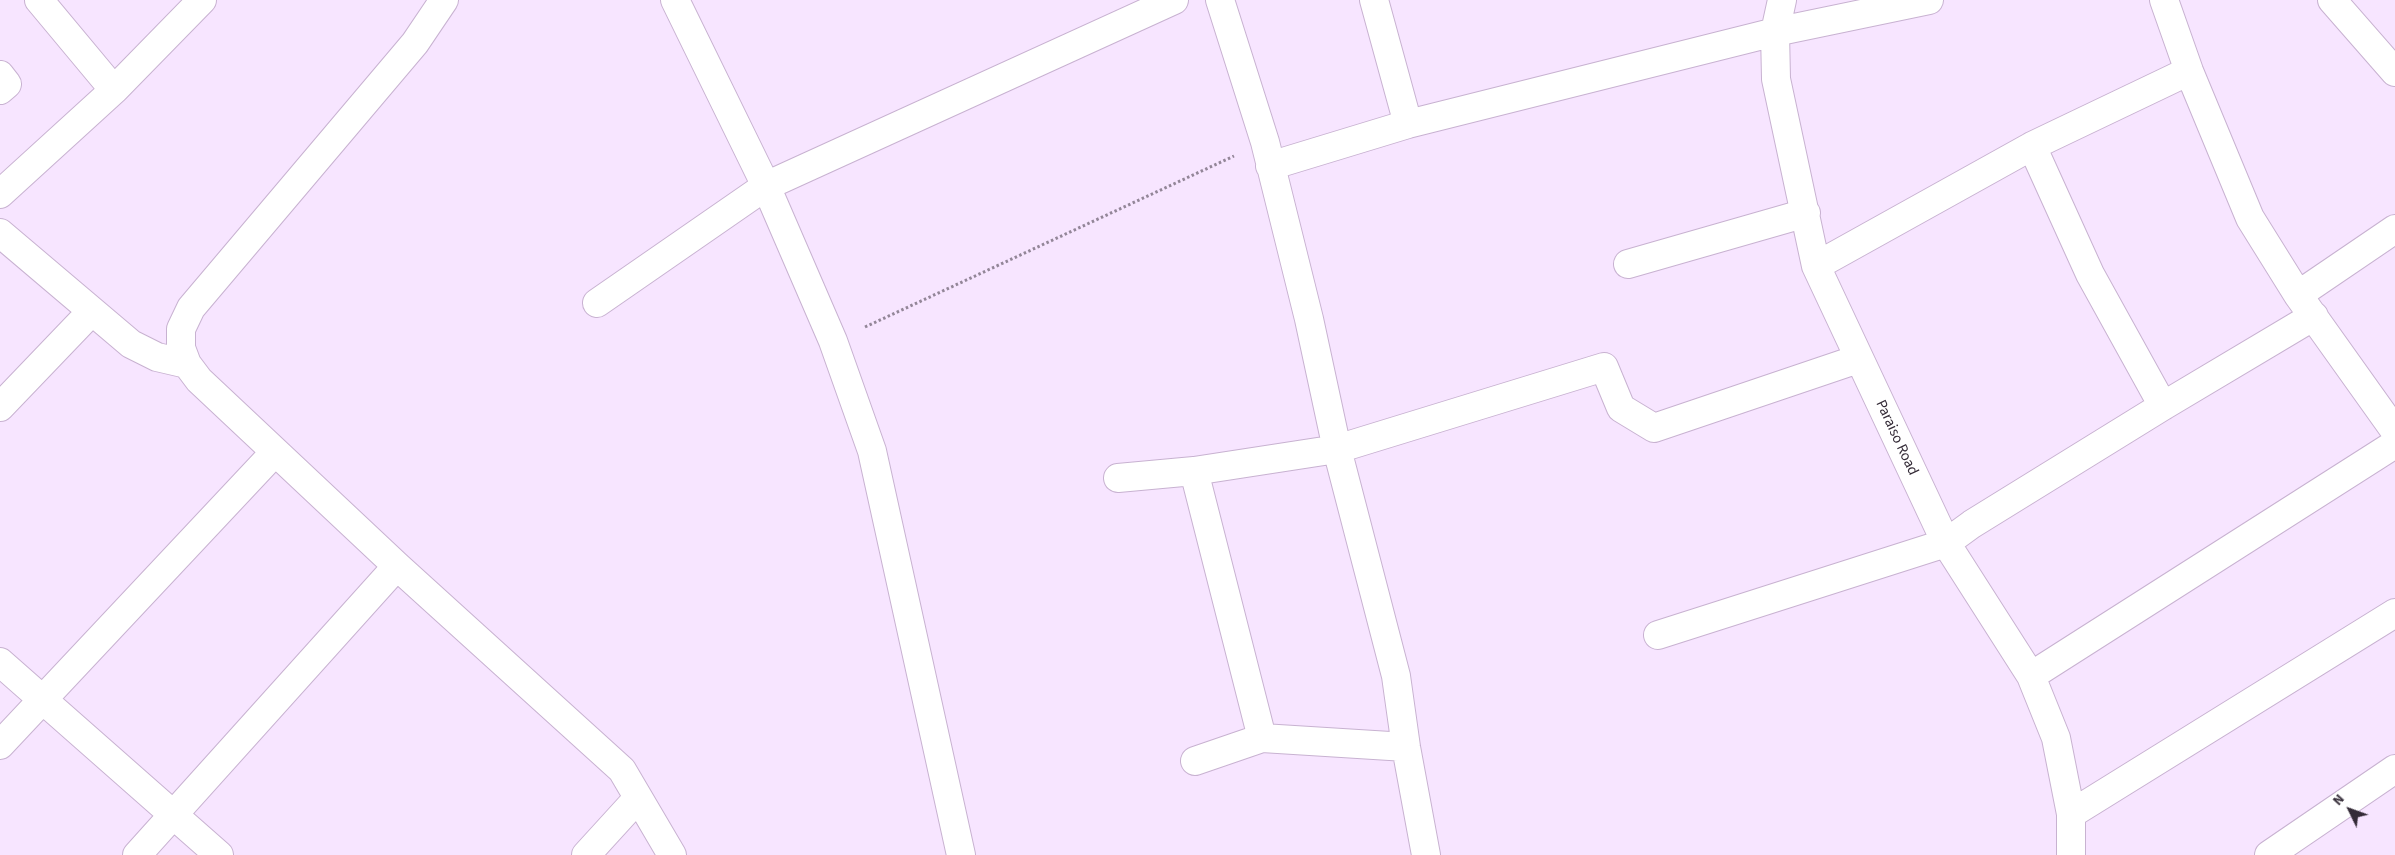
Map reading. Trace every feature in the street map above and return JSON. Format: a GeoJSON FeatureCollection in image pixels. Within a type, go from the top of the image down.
{"type":"FeatureCollection","features":[{"type":"Feature","properties":{"kind":"street"},"geometry":{"type":"LineString","coordinates":[[39,0],[114,90]]}},
{"type":"Feature","properties":{"kind":"street"},"geometry":{"type":"LineString","coordinates":[[0,194],[114,90],[202,0]]}},
{"type":"Feature","properties":{"kind":"street"},"geometry":{"type":"LineString","coordinates":[[444,0],[415,43],[191,308],[184,322],[180,338],[187,364],[199,380],[397,566],[622,770],[672,855]]}},
{"type":"Feature","properties":{"kind":"street"},"geometry":{"type":"LineString","coordinates":[[675,0],[766,186],[833,342],[872,451],[961,855]]}},
{"type":"Feature","properties":{"kind":"street"},"geometry":{"type":"LineString","coordinates":[[597,303],[766,186],[1174,0]]}},
{"type":"Feature","properties":{"kind":"street"},"geometry":{"type":"LineString","coordinates":[[1220,0],[1268,154],[1309,319],[1337,449],[1396,676],[1406,747],[1426,855]]}},
{"type":"Feature","properties":{"kind":"street"},"geometry":{"type":"LineString","coordinates":[[1374,0],[1408,124]]}},
{"type":"Feature","properties":{"kind":"street","name":"Paraiso Road"},"geometry":{"type":"LineString","coordinates":[[1782,0],[1775,32],[1776,79],[1816,266],[1946,543],[2030,676],[2056,738],[2071,814],[2071,855]]}},
{"type":"Feature","properties":{"kind":"street"},"geometry":{"type":"LineString","coordinates":[[1268,154],[1408,124],[1775,32],[1930,0]]}},
{"type":"Feature","properties":{"kind":"street"},"geometry":{"type":"LineString","coordinates":[[2164,0],[2189,70],[2250,218],[2306,305],[2395,430]]}},
{"type":"Feature","properties":{"kind":"street"},"geometry":{"type":"LineString","coordinates":[[2332,0],[2395,72]]}},
{"type":"Feature","properties":{"kind":"street"},"geometry":{"type":"LineString","coordinates":[[1816,266],[2032,146],[2189,70]]}},
{"type":"Feature","properties":{"kind":"street"},"geometry":{"type":"LineString","coordinates":[[0,75],[7,84],[0,90]]}},
{"type":"Feature","properties":{"kind":"street"},"geometry":{"type":"LineString","coordinates":[[2032,146],[2090,274],[2163,406]]}},
{"type":"Feature","properties":{"kind":"street"},"geometry":{"type":"LineString","coordinates":[[1628,264],[1806,213]]}},
{"type":"Feature","properties":{"kind":"street"},"geometry":{"type":"LineString","coordinates":[[1658,635],[1946,543],[1972,524],[2163,406],[2306,305],[2395,229]]}},
{"type":"Feature","properties":{"kind":"street"},"geometry":{"type":"LineString","coordinates":[[0,232],[131,344],[157,357],[187,364]]}},
{"type":"Feature","properties":{"kind":"street"},"geometry":{"type":"LineString","coordinates":[[0,407],[92,310]]}},
{"type":"Feature","properties":{"kind":"street"},"geometry":{"type":"LineString","coordinates":[[1118,478],[1194,471],[1337,449],[1604,367],[1621,408],[1654,428],[1858,359]]}},
{"type":"Feature","properties":{"kind":"street"},"geometry":{"type":"LineString","coordinates":[[2030,676],[2395,444]]}},
{"type":"Feature","properties":{"kind":"street"},"geometry":{"type":"LineString","coordinates":[[0,745],[276,452]]}},
{"type":"Feature","properties":{"kind":"street"},"geometry":{"type":"LineString","coordinates":[[1194,471],[1262,738]]}},
{"type":"Feature","properties":{"kind":"street"},"geometry":{"type":"LineString","coordinates":[[137,855],[397,566]]}},
{"type":"Feature","properties":{"kind":"street"},"geometry":{"type":"LineString","coordinates":[[2071,814],[2395,613]]}},
{"type":"Feature","properties":{"kind":"street"},"geometry":{"type":"LineString","coordinates":[[0,662],[174,813],[219,855]]}},
{"type":"Feature","properties":{"kind":"street"},"geometry":{"type":"LineString","coordinates":[[1195,761],[1262,738],[1406,747]]}},
{"type":"Feature","properties":{"kind":"street"},"geometry":{"type":"LineString","coordinates":[[2269,855],[2395,769]]}},
{"type":"Feature","properties":{"kind":"street"},"geometry":{"type":"LineString","coordinates":[[586,855],[638,798]]}},
{"type":"Feature","properties":{"kind":"path"},"geometry":{"type":"LineString","coordinates":[[833,342],[1268,154]]}}]}
